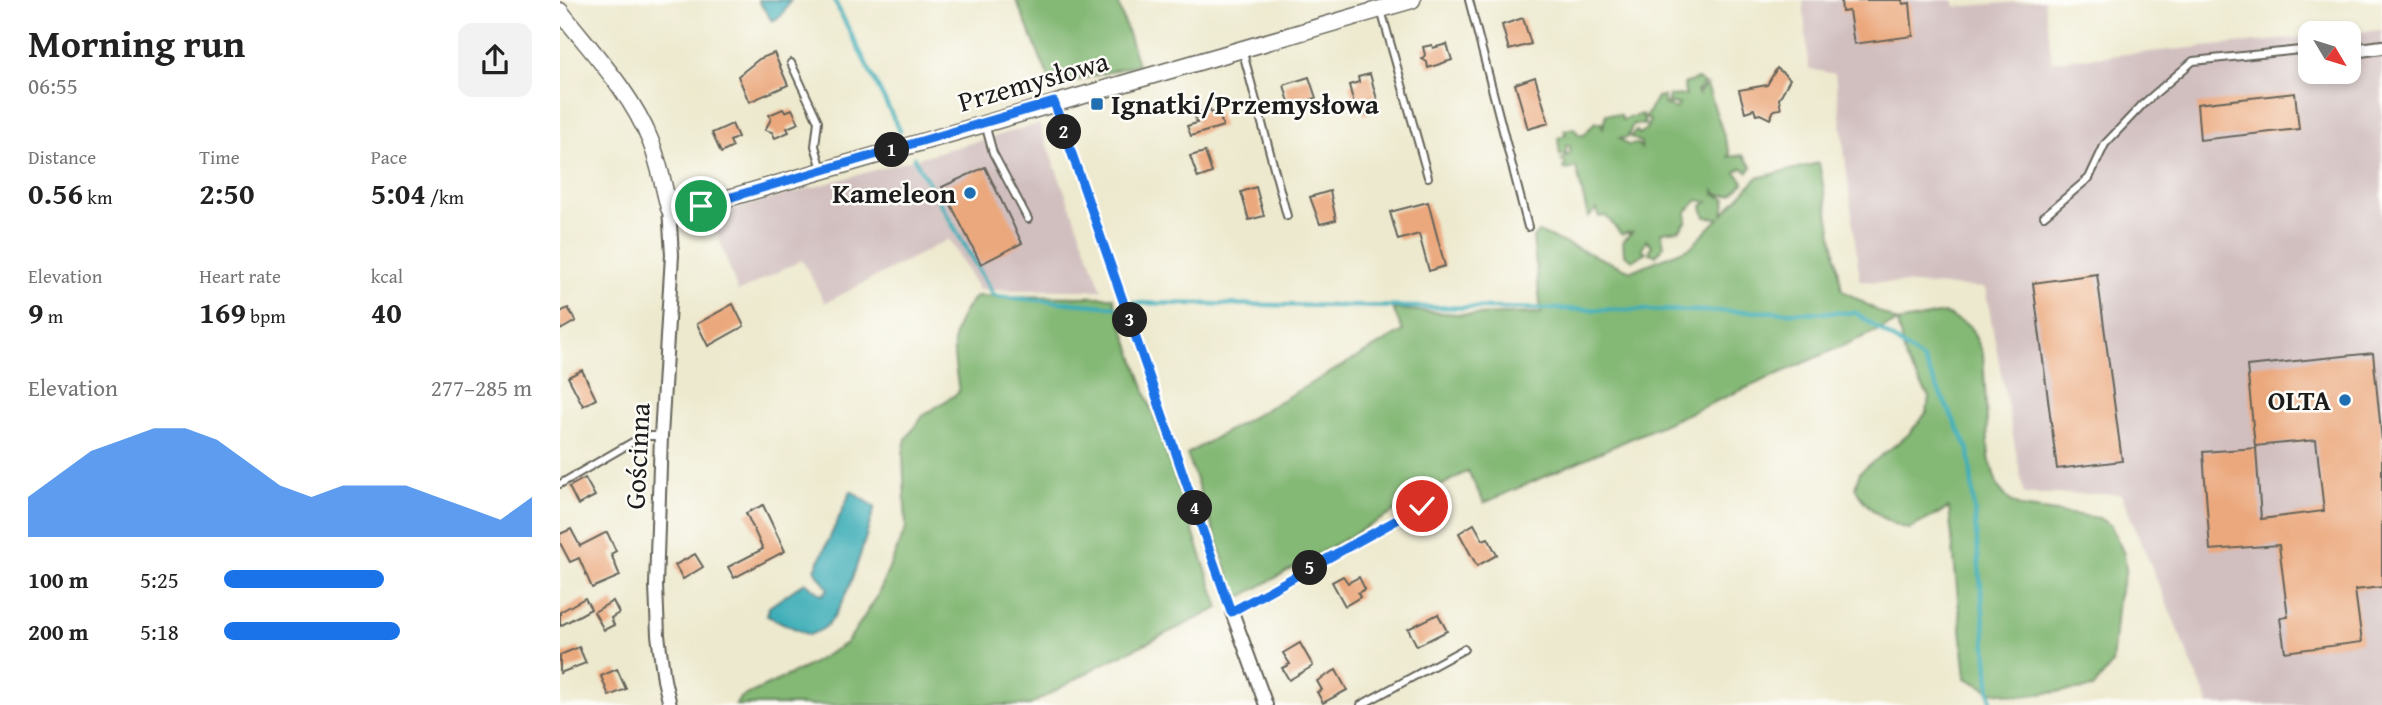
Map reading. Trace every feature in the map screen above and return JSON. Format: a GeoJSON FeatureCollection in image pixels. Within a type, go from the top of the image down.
{"type":"FeatureCollection","features":[{"type":"Feature","properties":{"kind":"street","name":"Przemysłowa"},"geometry":{"type":"LineString","coordinates":[[669,208],[701,206],[1412,0]]}},
{"type":"Feature","properties":{"kind":"street"},"geometry":{"type":"LineString","coordinates":[[560,11],[638,116],[650,140],[669,208]]}},
{"type":"Feature","properties":{"kind":"street"},"geometry":{"type":"LineString","coordinates":[[2361,49],[2382,47]]}},
{"type":"Feature","properties":{"kind":"street","name":"Gościnna"},"geometry":{"type":"LineString","coordinates":[[669,208],[672,255],[661,436],[656,586],[658,635],[670,705]]}},
{"type":"Feature","properties":{"kind":"street"},"geometry":{"type":"LineString","coordinates":[[1231,612],[1266,705]]}},
{"type":"Feature","properties":{"kind":"lane"},"geometry":{"type":"LineString","coordinates":[[1469,0],[1528,227]]}},
{"type":"Feature","properties":{"kind":"lane"},"geometry":{"type":"LineString","coordinates":[[1381,9],[1427,177]]}},
{"type":"Feature","properties":{"kind":"lane"},"geometry":{"type":"LineString","coordinates":[[1242,49],[1287,216]]}},
{"type":"Feature","properties":{"kind":"lane"},"geometry":{"type":"LineString","coordinates":[[2044,216],[2089,178],[2105,144],[2143,104],[2193,61],[2298,49]]}},
{"type":"Feature","properties":{"kind":"lane"},"geometry":{"type":"LineString","coordinates":[[791,63],[818,121],[815,146],[822,170]]}},
{"type":"Feature","properties":{"kind":"lane"},"geometry":{"type":"LineString","coordinates":[[984,123],[993,153],[1028,219]]}},
{"type":"Feature","properties":{"kind":"lane"},"geometry":{"type":"LineString","coordinates":[[560,484],[643,436],[661,436]]}},
{"type":"Feature","properties":{"kind":"lane"},"geometry":{"type":"LineString","coordinates":[[1231,612],[1422,506]]}},
{"type":"Feature","properties":{"kind":"lane"},"geometry":{"type":"LineString","coordinates":[[1361,705],[1464,649]]}},
{"type":"Feature","properties":{"kind":"path"},"geometry":{"type":"LineString","coordinates":[[1054,102],[1231,612]]}},
{"type":"Feature","properties":{"kind":"shaded area"},"geometry":{"type":"Polygon","coordinates":[[[1803,0],[1953,0],[1955,7],[2044,0],[2052,61],[2298,38],[2298,84],[2361,84],[2361,32],[2382,30],[2382,705],[2209,705],[2121,494],[2024,494],[1985,288],[1860,281],[1835,74],[1809,69],[1803,0]]]}},
{"type":"Feature","properties":{"kind":"shaded area"},"geometry":{"type":"Polygon","coordinates":[[[1039,124],[1102,290],[979,290],[949,239],[825,303],[802,260],[738,292],[711,216],[1039,124]]]}},
{"type":"Feature","properties":{"kind":"green space"},"geometry":{"type":"Polygon","coordinates":[[[1016,0],[1117,0],[1138,64],[1053,87],[1016,0]]]}},
{"type":"Feature","properties":{"kind":"green space"},"geometry":{"type":"Polygon","coordinates":[[[1698,79],[1704,84],[1696,92],[1699,95],[1707,85],[1730,154],[1728,157],[1743,155],[1752,167],[1748,172],[1742,168],[1736,172],[1744,183],[1731,195],[1719,195],[1714,190],[1714,194],[1726,199],[1723,214],[1757,178],[1819,163],[1842,290],[1897,322],[1484,503],[1468,471],[1237,599],[1187,454],[1403,331],[1393,309],[1470,315],[1541,313],[1533,238],[1538,232],[1631,271],[1691,247],[1719,218],[1705,217],[1702,206],[1708,202],[1698,200],[1686,212],[1687,221],[1679,230],[1661,232],[1664,246],[1656,255],[1649,253],[1652,245],[1646,240],[1642,249],[1646,252],[1633,260],[1624,254],[1623,241],[1632,232],[1621,234],[1606,216],[1599,217],[1597,209],[1588,217],[1576,167],[1567,170],[1563,168],[1566,163],[1561,161],[1570,153],[1570,146],[1566,145],[1566,154],[1560,156],[1558,138],[1566,134],[1564,130],[1574,128],[1579,135],[1584,135],[1595,122],[1601,123],[1603,128],[1606,114],[1621,115],[1622,120],[1642,114],[1645,125],[1633,124],[1627,138],[1620,138],[1627,145],[1638,144],[1641,148],[1641,142],[1630,137],[1636,130],[1639,134],[1646,129],[1650,120],[1645,118],[1657,97],[1664,96],[1664,104],[1676,109],[1679,104],[1667,103],[1669,96],[1685,95],[1684,84],[1698,79]]]}},
{"type":"Feature","properties":{"kind":"green space"},"geometry":{"type":"Polygon","coordinates":[[[976,296],[1113,297],[1219,608],[1099,666],[1030,705],[735,705],[740,698],[806,667],[846,643],[877,597],[906,528],[903,453],[906,439],[923,416],[959,392],[954,341],[960,319],[976,296]]]}},
{"type":"Feature","properties":{"kind":"green space"},"geometry":{"type":"Polygon","coordinates":[[[1944,313],[1970,326],[1983,353],[1989,458],[1998,487],[2008,499],[2021,507],[2099,518],[2111,526],[2124,554],[2126,570],[2118,599],[2112,664],[2093,688],[2020,696],[1991,691],[1966,678],[1949,508],[1909,529],[1877,514],[1855,487],[1860,472],[1908,435],[1927,412],[1929,397],[1906,360],[1897,322],[1944,313]]]}},
{"type":"Feature","properties":{"kind":"water"},"geometry":{"type":"Polygon","coordinates":[[[758,0],[791,0],[781,16],[772,21],[758,0]]]}},
{"type":"Feature","properties":{"kind":"water"},"geometry":{"type":"Polygon","coordinates":[[[851,491],[875,507],[855,571],[833,618],[824,628],[809,635],[767,616],[769,607],[805,582],[822,595],[828,589],[815,570],[851,491]]]}},
{"type":"Feature","properties":{"kind":"building"},"geometry":{"type":"Polygon","coordinates":[[[1841,0],[1902,0],[1903,4],[1910,3],[1913,36],[1854,44],[1849,11],[1842,12],[1841,0]]]}},
{"type":"Feature","properties":{"kind":"building"},"geometry":{"type":"Polygon","coordinates":[[[1523,18],[1531,44],[1509,50],[1502,25],[1523,18]]]}},
{"type":"Feature","properties":{"kind":"building"},"geometry":{"type":"Polygon","coordinates":[[[1447,44],[1452,60],[1428,68],[1427,62],[1422,59],[1425,55],[1423,47],[1432,45],[1433,48],[1447,44]]]}},
{"type":"Feature","properties":{"kind":"building"},"geometry":{"type":"Polygon","coordinates":[[[774,53],[788,85],[749,102],[738,76],[759,59],[774,53]]]}},
{"type":"Feature","properties":{"kind":"building"},"geometry":{"type":"Polygon","coordinates":[[[1777,68],[1790,79],[1779,99],[1781,109],[1774,110],[1770,119],[1756,115],[1754,109],[1745,112],[1739,90],[1767,85],[1777,68]]]}},
{"type":"Feature","properties":{"kind":"building"},"geometry":{"type":"Polygon","coordinates":[[[1370,74],[1380,110],[1364,115],[1361,107],[1355,108],[1349,85],[1359,82],[1358,77],[1370,74]]]}},
{"type":"Feature","properties":{"kind":"building"},"geometry":{"type":"Polygon","coordinates":[[[1309,77],[1316,98],[1290,106],[1284,85],[1309,77]]]}},
{"type":"Feature","properties":{"kind":"building"},"geometry":{"type":"Polygon","coordinates":[[[1535,77],[1549,123],[1528,129],[1515,84],[1535,77]]]}},
{"type":"Feature","properties":{"kind":"building"},"geometry":{"type":"Polygon","coordinates":[[[2295,93],[2299,129],[2200,140],[2197,104],[2295,93]]]}},
{"type":"Feature","properties":{"kind":"building"},"geometry":{"type":"Polygon","coordinates":[[[783,109],[785,112],[792,109],[799,123],[787,128],[789,132],[775,138],[772,132],[765,130],[771,119],[769,115],[783,109]]]}},
{"type":"Feature","properties":{"kind":"building"},"geometry":{"type":"Polygon","coordinates":[[[1210,109],[1211,113],[1218,111],[1223,126],[1191,136],[1187,126],[1197,123],[1194,114],[1210,109]]]}},
{"type":"Feature","properties":{"kind":"building"},"geometry":{"type":"Polygon","coordinates":[[[732,124],[738,137],[730,141],[733,147],[721,153],[712,133],[732,124]]]}},
{"type":"Feature","properties":{"kind":"building"},"geometry":{"type":"Polygon","coordinates":[[[1205,152],[1212,173],[1198,178],[1190,156],[1205,152]]]}},
{"type":"Feature","properties":{"kind":"building"},"geometry":{"type":"Polygon","coordinates":[[[985,167],[1022,243],[981,264],[942,187],[985,167]]]}},
{"type":"Feature","properties":{"kind":"building"},"geometry":{"type":"Polygon","coordinates":[[[1256,187],[1264,216],[1249,220],[1241,192],[1256,187]]]}},
{"type":"Feature","properties":{"kind":"building"},"geometry":{"type":"Polygon","coordinates":[[[1330,191],[1336,220],[1320,224],[1310,197],[1330,191]]]}},
{"type":"Feature","properties":{"kind":"building"},"geometry":{"type":"Polygon","coordinates":[[[1428,202],[1445,266],[1429,271],[1419,234],[1398,240],[1390,212],[1428,202]]]}},
{"type":"Feature","properties":{"kind":"building"},"geometry":{"type":"Polygon","coordinates":[[[2097,274],[2122,461],[2057,469],[2033,283],[2097,274]]]}},
{"type":"Feature","properties":{"kind":"building"},"geometry":{"type":"Polygon","coordinates":[[[733,304],[744,326],[708,346],[697,324],[733,304]]]}},
{"type":"Feature","properties":{"kind":"building"},"geometry":{"type":"Polygon","coordinates":[[[568,308],[576,321],[560,330],[560,312],[568,308]]]}},
{"type":"Feature","properties":{"kind":"building"},"geometry":{"type":"Polygon","coordinates":[[[2373,353],[2382,441],[2382,587],[2355,590],[2362,642],[2285,652],[2280,618],[2288,617],[2279,545],[2210,550],[2203,452],[2256,448],[2261,519],[2324,511],[2316,440],[2255,446],[2247,366],[2373,353]]]}},
{"type":"Feature","properties":{"kind":"building"},"geometry":{"type":"Polygon","coordinates":[[[582,370],[596,399],[583,406],[568,377],[582,370]]]}},
{"type":"Feature","properties":{"kind":"building"},"geometry":{"type":"Polygon","coordinates":[[[585,478],[595,496],[578,505],[569,487],[585,478]]]}},
{"type":"Feature","properties":{"kind":"building"},"geometry":{"type":"Polygon","coordinates":[[[763,505],[785,551],[734,578],[728,567],[763,549],[746,513],[763,505]]]}},
{"type":"Feature","properties":{"kind":"building"},"geometry":{"type":"Polygon","coordinates":[[[1474,524],[1483,540],[1488,538],[1497,555],[1477,566],[1459,533],[1474,524]]]}},
{"type":"Feature","properties":{"kind":"building"},"geometry":{"type":"Polygon","coordinates":[[[571,529],[580,546],[607,532],[616,551],[611,554],[620,576],[592,588],[579,558],[570,562],[560,543],[560,534],[571,529]]]}},
{"type":"Feature","properties":{"kind":"building"},"geometry":{"type":"Polygon","coordinates":[[[695,554],[703,567],[683,579],[675,565],[695,554]]]}},
{"type":"Feature","properties":{"kind":"building"},"geometry":{"type":"Polygon","coordinates":[[[1343,576],[1348,583],[1359,577],[1365,589],[1358,593],[1360,597],[1345,606],[1332,582],[1343,576]]]}},
{"type":"Feature","properties":{"kind":"building"},"geometry":{"type":"Polygon","coordinates":[[[585,598],[591,609],[560,626],[560,612],[585,598]]]}},
{"type":"Feature","properties":{"kind":"building"},"geometry":{"type":"Polygon","coordinates":[[[613,601],[619,613],[611,618],[614,625],[604,630],[594,612],[613,601]]]}},
{"type":"Feature","properties":{"kind":"building"},"geometry":{"type":"Polygon","coordinates":[[[1438,614],[1447,631],[1417,646],[1408,629],[1438,614]]]}},
{"type":"Feature","properties":{"kind":"building"},"geometry":{"type":"Polygon","coordinates":[[[1300,643],[1313,666],[1289,680],[1282,668],[1290,664],[1283,653],[1300,643]]]}},
{"type":"Feature","properties":{"kind":"building"},"geometry":{"type":"Polygon","coordinates":[[[579,647],[586,663],[560,673],[560,655],[579,647]]]}},
{"type":"Feature","properties":{"kind":"building"},"geometry":{"type":"Polygon","coordinates":[[[617,669],[626,689],[609,696],[601,676],[617,669]]]}},
{"type":"Feature","properties":{"kind":"building"},"geometry":{"type":"Polygon","coordinates":[[[1336,670],[1347,690],[1323,703],[1317,692],[1322,690],[1317,681],[1336,670]]]}},
{"type":"Feature","properties":{"kind":"waterway"},"geometry":{"type":"LineString","coordinates":[[834,0],[900,131]]}},
{"type":"Feature","properties":{"kind":"waterway"},"geometry":{"type":"LineString","coordinates":[[914,158],[994,296],[1115,307]]}},
{"type":"Feature","properties":{"kind":"waterway"},"geometry":{"type":"LineString","coordinates":[[1133,303],[1856,313],[1923,360],[1969,450],[1991,705]]}},
{"type":"Feature","properties":{"kind":"place","name":"Ignatki/Przemysłowa"},"geometry":{"type":"Point","coordinates":[1097,104]}},
{"type":"Feature","properties":{"kind":"place","name":"Kameleon"},"geometry":{"type":"Point","coordinates":[970,193]}},
{"type":"Feature","properties":{"kind":"place","name":"OLTA"},"geometry":{"type":"Point","coordinates":[2345,400]}},
{"type":"Feature","properties":{"kind":"route"},"geometry":{"type":"LineString","coordinates":[[701,206],[1054,102],[1231,612],[1422,506]]}}]}
